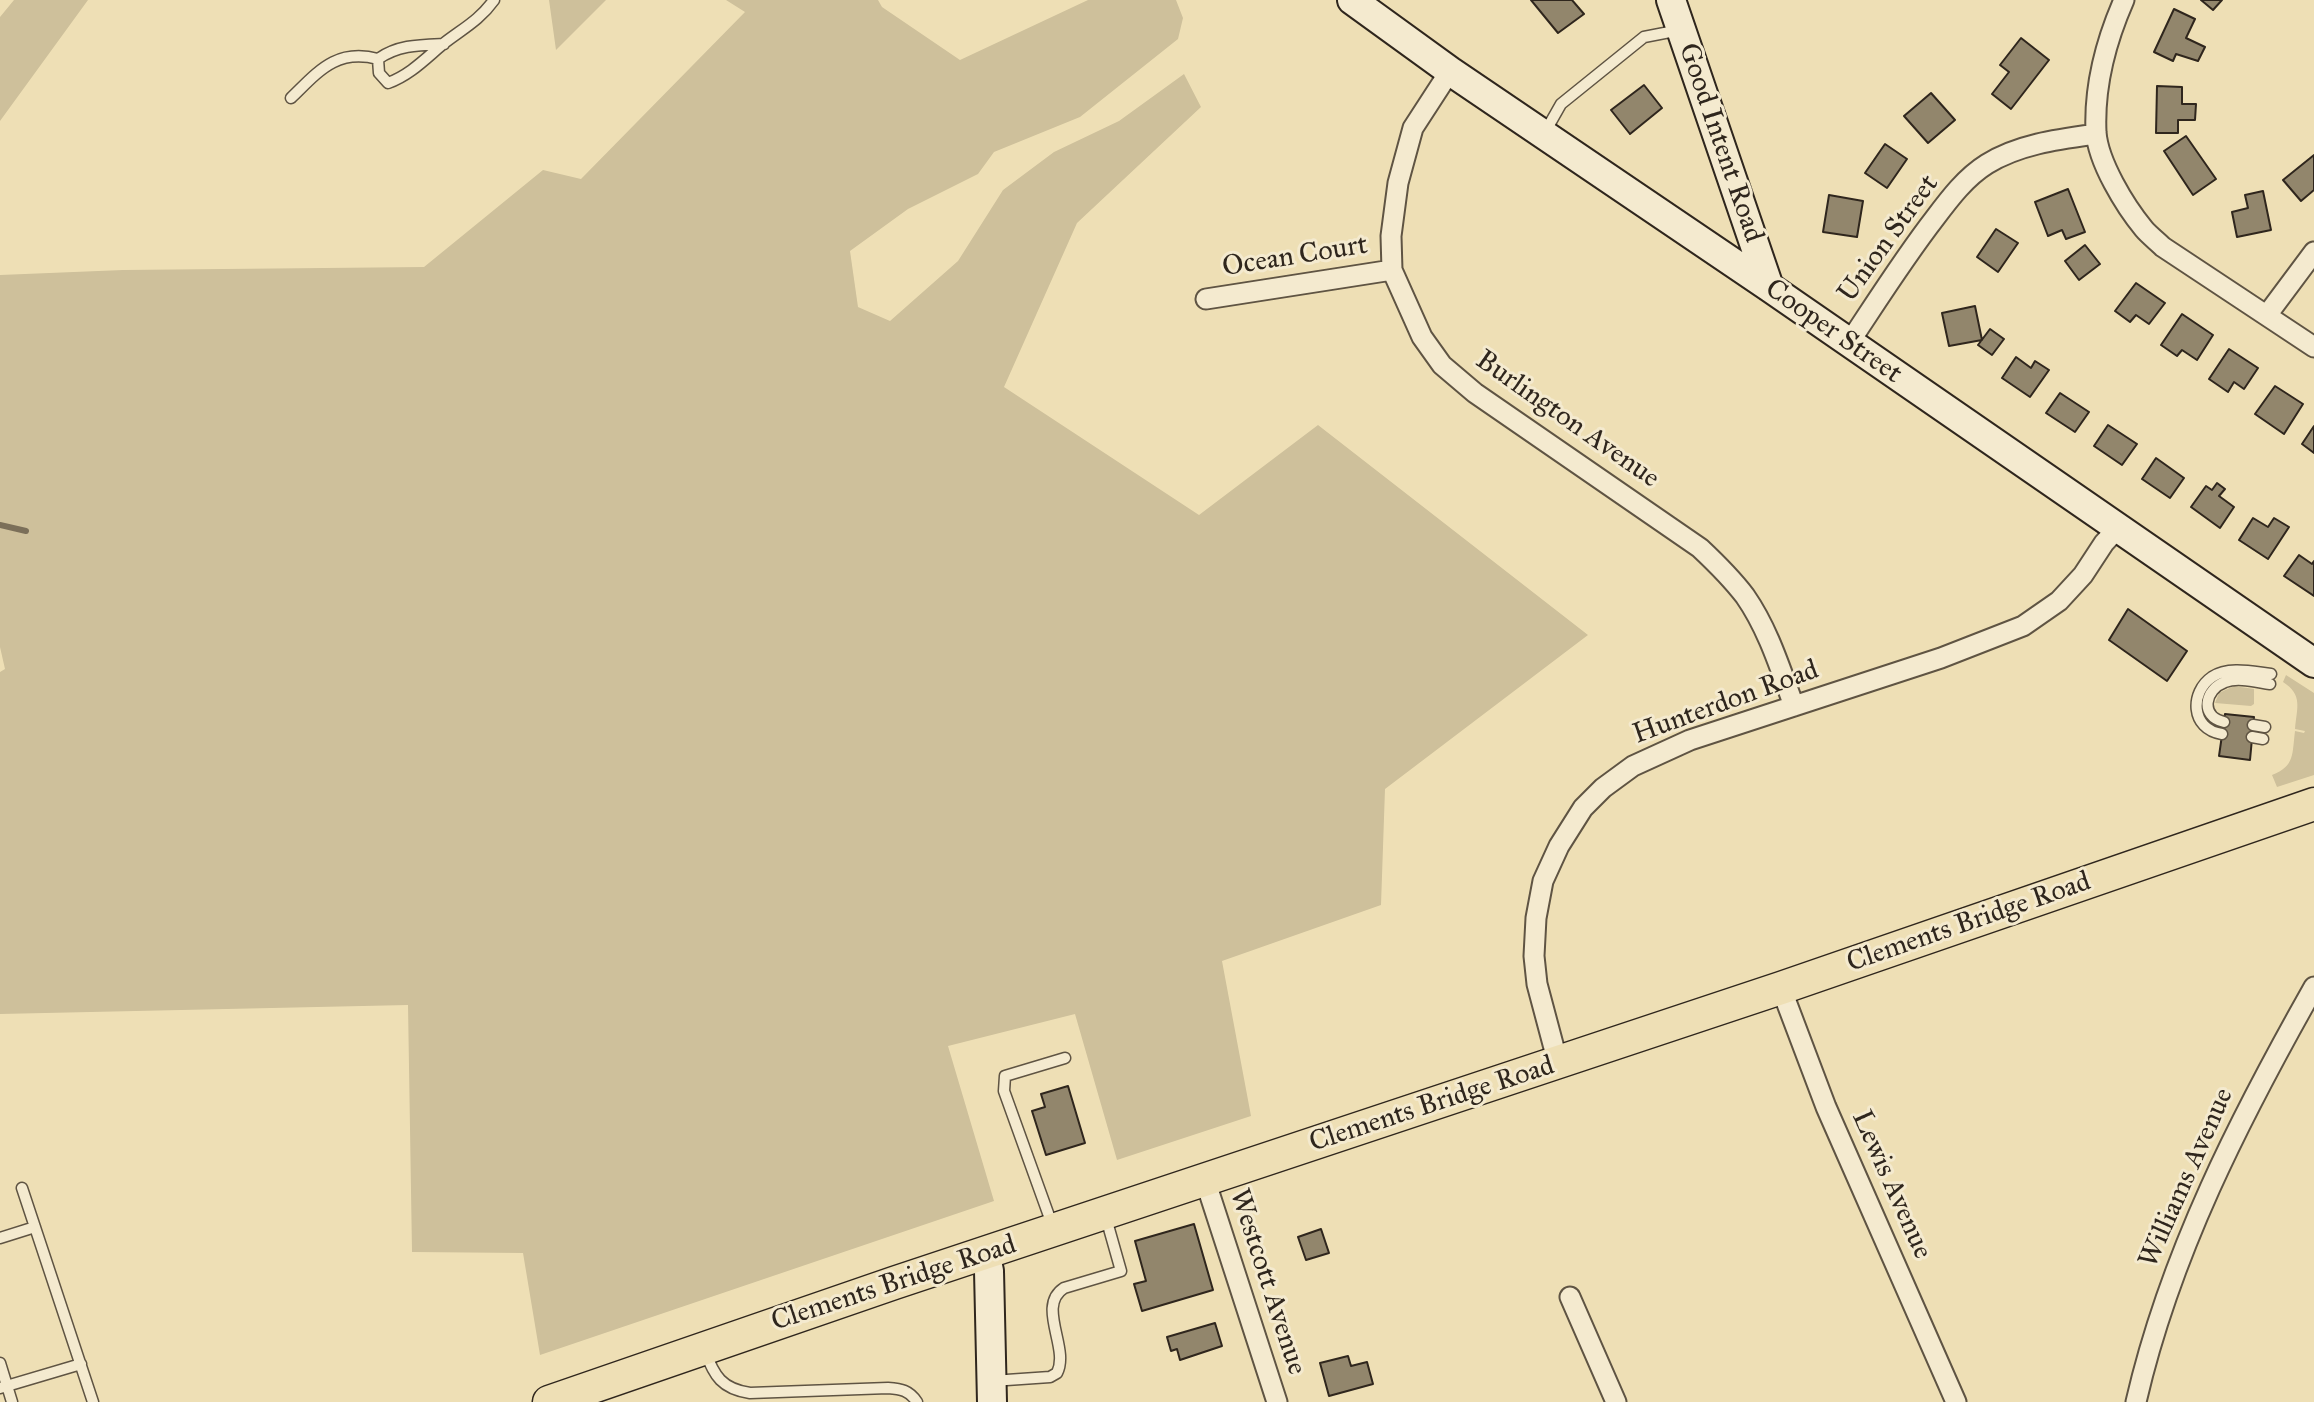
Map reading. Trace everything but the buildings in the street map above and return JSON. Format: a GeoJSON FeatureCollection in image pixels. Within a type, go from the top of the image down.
{"type":"FeatureCollection","features":[{"type":"Feature","properties":{"kind":"main road","name":"Cooper Street"},"geometry":{"type":"LineString","coordinates":[[1352,0],[1450,71],[1769,287],[2314,663]]}},
{"type":"Feature","properties":{"kind":"main road","name":"Good Intent Road"},"geometry":{"type":"LineString","coordinates":[[1671,0],[1769,287]]}},
{"type":"Feature","properties":{"kind":"main road","name":"Clements Bridge Road"},"geometry":{"type":"LineString","coordinates":[[549,1402],[985,1252],[1781,988],[2314,804]]}},
{"type":"Feature","properties":{"kind":"main road"},"geometry":{"type":"LineString","coordinates":[[985,1252],[989,1271],[992,1391]]}},
{"type":"Feature","properties":{"kind":"street"},"geometry":{"type":"LineString","coordinates":[[2124,0],[2110,34],[2099,86],[2096,134],[2107,168],[2144,230],[2163,247],[2314,347]]}},
{"type":"Feature","properties":{"kind":"street","name":"Burlington Avenue"},"geometry":{"type":"LineString","coordinates":[[1450,71],[1413,128],[1398,183],[1391,236],[1392,270],[1422,337],[1442,365],[1475,393],[1690,540],[1728,575],[1745,597],[1767,635],[1794,706]]}},
{"type":"Feature","properties":{"kind":"street","name":"Union Street"},"geometry":{"type":"LineString","coordinates":[[1849,343],[1919,238],[1956,190],[1987,164],[2018,151],[2045,142],[2096,134]]}},
{"type":"Feature","properties":{"kind":"street"},"geometry":{"type":"LineString","coordinates":[[2267,315],[2314,252]]}},
{"type":"Feature","properties":{"kind":"street","name":"Ocean Court"},"geometry":{"type":"LineString","coordinates":[[1206,299],[1392,270]]}},
{"type":"Feature","properties":{"kind":"street","name":"Hunterdon Road"},"geometry":{"type":"LineString","coordinates":[[1558,1063],[1537,984],[1534,956],[1536,918],[1543,881],[1559,846],[1583,808],[1603,788],[1633,766],[1690,740],[1941,657],[2023,626],[2059,601],[2083,575],[2104,543],[2118,528]]}},
{"type":"Feature","properties":{"kind":"street","name":"Williams Avenue"},"geometry":{"type":"LineString","coordinates":[[2136,1402],[2146,1356],[2169,1286],[2196,1219],[2255,1094],[2314,987]]}},
{"type":"Feature","properties":{"kind":"street","name":"Lewis Avenue"},"geometry":{"type":"LineString","coordinates":[[1781,988],[1826,1107],[1956,1402]]}},
{"type":"Feature","properties":{"kind":"street","name":"Westcott Avenue"},"geometry":{"type":"LineString","coordinates":[[1205,1180],[1277,1402]]}},
{"type":"Feature","properties":{"kind":"street"},"geometry":{"type":"LineString","coordinates":[[1570,1297],[1616,1402]]}},
{"type":"Feature","properties":{"kind":"lane"},"geometry":{"type":"LineString","coordinates":[[378,59],[379,73],[388,83],[404,77],[482,16],[494,0]]}},
{"type":"Feature","properties":{"kind":"lane"},"geometry":{"type":"LineString","coordinates":[[1544,134],[1561,104],[1644,37],[1681,30]]}},
{"type":"Feature","properties":{"kind":"lane"},"geometry":{"type":"LineString","coordinates":[[291,98],[334,61],[363,55],[378,59],[391,50],[413,45],[444,44]]}},
{"type":"Feature","properties":{"kind":"lane"},"geometry":{"type":"LineString","coordinates":[[2222,734],[2210,732],[2201,724],[2197,712],[2203,686],[2213,677],[2235,671],[2271,679],[2233,680],[2216,687],[2211,693],[2207,708],[2213,718],[2224,722]]}},
{"type":"Feature","properties":{"kind":"lane"},"geometry":{"type":"LineString","coordinates":[[2253,725],[2264,727]]}},
{"type":"Feature","properties":{"kind":"lane"},"geometry":{"type":"LineString","coordinates":[[1055,1230],[1004,1091],[1004,1083],[1005,1076],[1065,1058]]}},
{"type":"Feature","properties":{"kind":"lane"},"geometry":{"type":"LineString","coordinates":[[22,1188],[93,1402]]}},
{"type":"Feature","properties":{"kind":"lane"},"geometry":{"type":"LineString","coordinates":[[992,1391],[1057,1373],[1060,1362],[1054,1320],[1053,1301],[1056,1293],[1064,1288],[1121,1271],[1105,1213]]}},
{"type":"Feature","properties":{"kind":"lane"},"geometry":{"type":"LineString","coordinates":[[0,1238],[35,1227]]}},
{"type":"Feature","properties":{"kind":"lane"},"geometry":{"type":"LineString","coordinates":[[704,1347],[713,1373],[739,1391],[750,1393],[888,1388],[902,1389],[917,1402]]}},
{"type":"Feature","properties":{"kind":"lane"},"geometry":{"type":"LineString","coordinates":[[0,1363],[4,1387],[12,1402]]}},
{"type":"Feature","properties":{"kind":"lane"},"geometry":{"type":"LineString","coordinates":[[4,1387],[81,1364]]}},
{"type":"Feature","properties":{"kind":"shaded area"},"geometry":{"type":"Polygon","coordinates":[[[14,0],[88,0],[0,121],[0,17],[14,0]]]}},
{"type":"Feature","properties":{"kind":"shaded area"},"geometry":{"type":"Polygon","coordinates":[[[549,0],[606,0],[556,50],[549,0]]]}},
{"type":"Feature","properties":{"kind":"shaded area"},"geometry":{"type":"Polygon","coordinates":[[[726,0],[878,0],[882,7],[960,60],[1088,0],[1176,0],[1183,18],[1178,39],[1080,117],[994,152],[978,174],[908,209],[850,251],[858,307],[890,321],[958,261],[1003,190],[1054,152],[1119,121],[1184,74],[1201,107],[1077,223],[1004,387],[1199,515],[1318,425],[1588,635],[1385,789],[1381,905],[1222,961],[1251,1116],[1117,1160],[1075,1014],[948,1046],[994,1201],[540,1355],[523,1253],[412,1252],[408,1005],[0,1014],[0,672],[5,669],[0,647],[0,275],[123,270],[424,267],[543,170],[581,179],[745,12],[726,0]]]}},
{"type":"Feature","properties":{"kind":"shaded area"},"geometry":{"type":"Polygon","coordinates":[[[2286,675],[2314,693],[2314,775],[2277,787],[2272,775],[2289,763],[2295,731],[2305,731],[2295,729],[2297,702],[2294,692],[2283,682],[2286,675]]]}},
{"type":"Feature","properties":{"kind":"shaded area"},"geometry":{"type":"Polygon","coordinates":[[[2234,686],[2254,689],[2254,704],[2215,703],[2219,693],[2234,686]]]}},
{"type":"Feature","properties":{"kind":"waterway"},"geometry":{"type":"LineString","coordinates":[[0,525],[26,531]]}}]}
